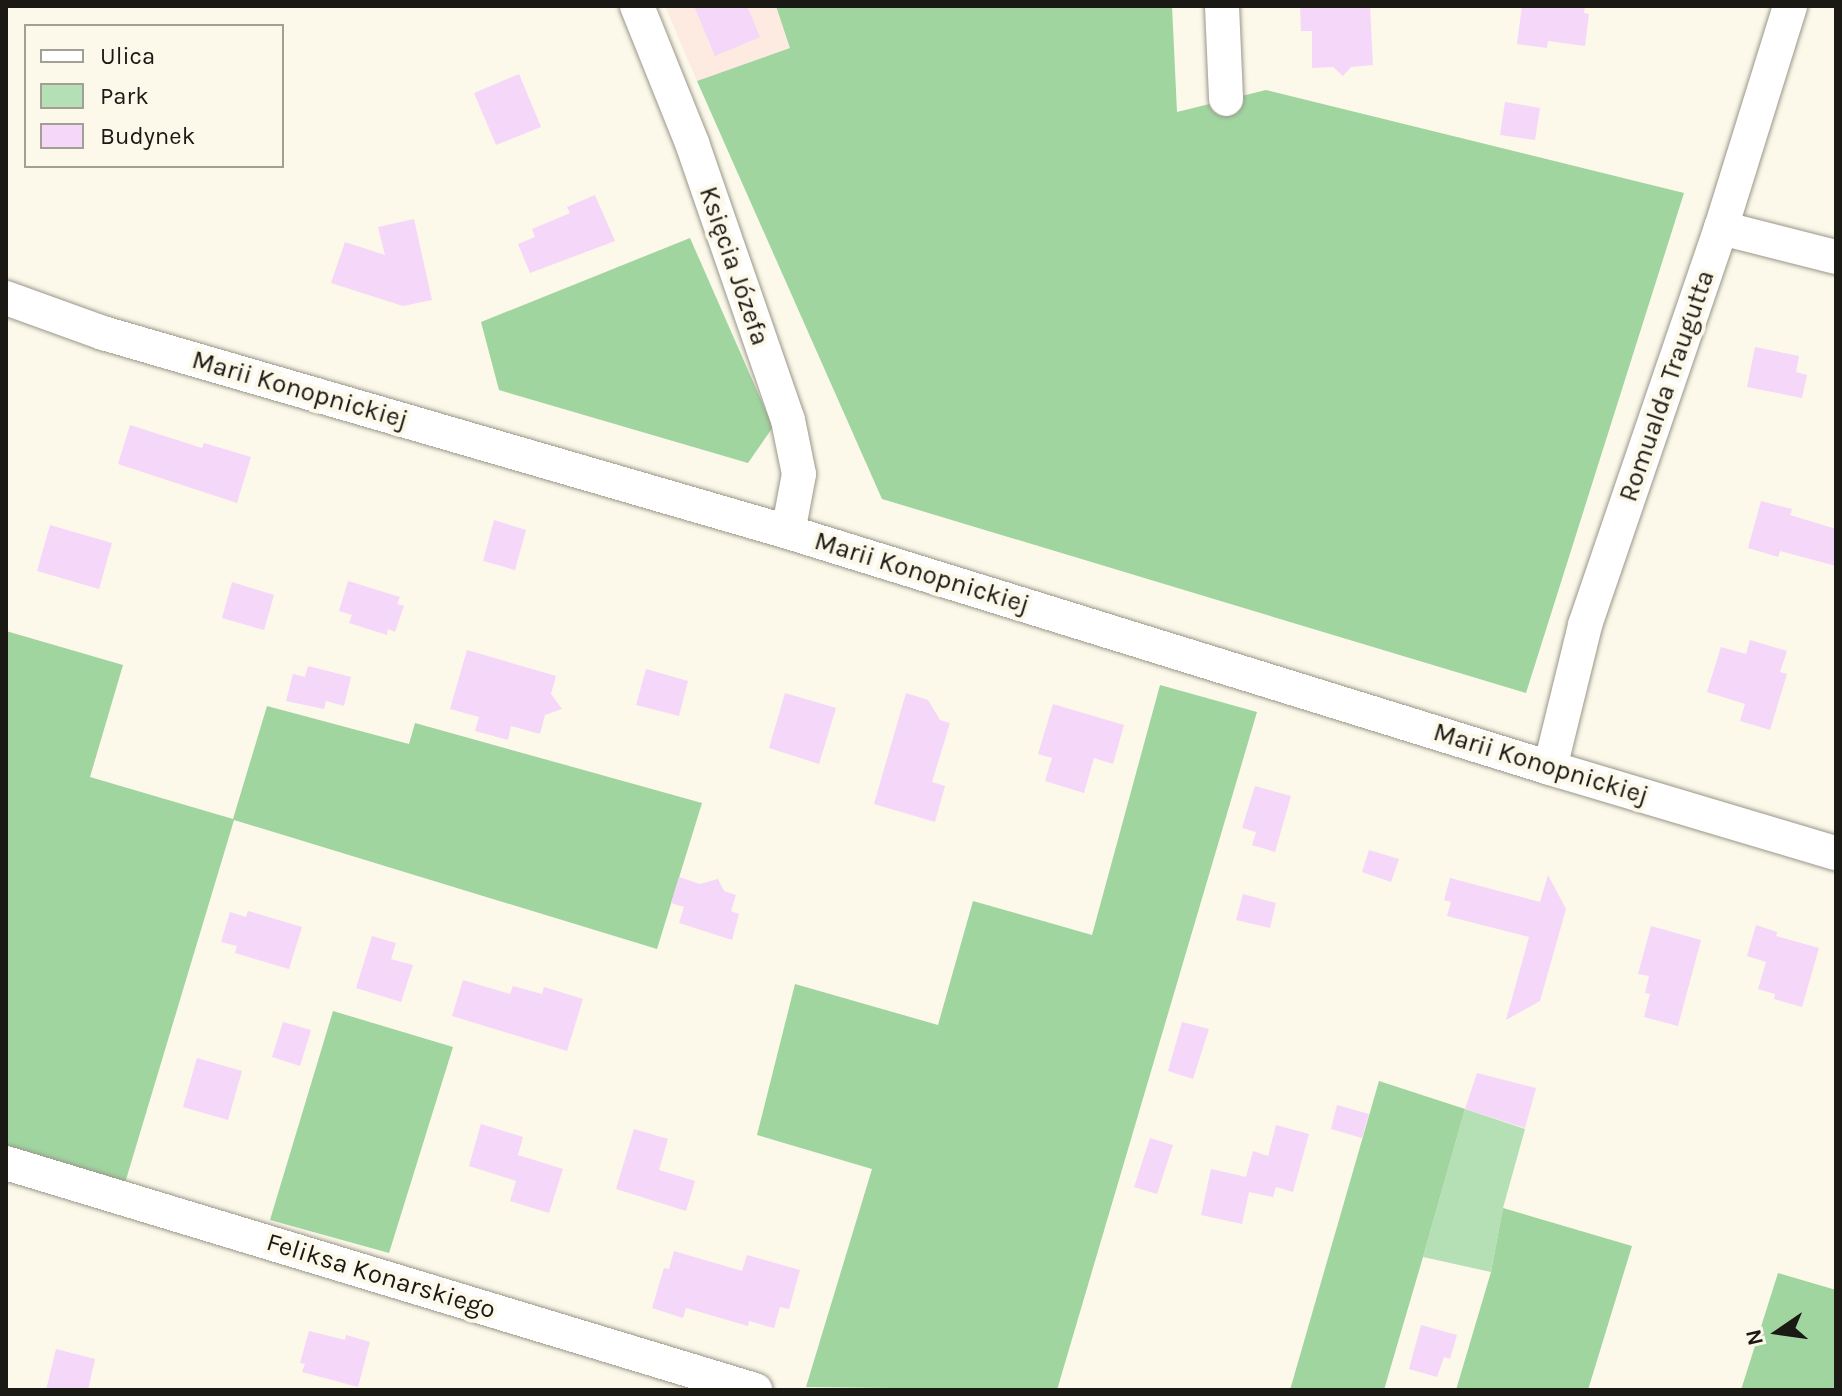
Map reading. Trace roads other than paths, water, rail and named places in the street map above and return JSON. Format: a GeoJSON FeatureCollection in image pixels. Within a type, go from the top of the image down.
{"type":"FeatureCollection","features":[{"type":"Feature","properties":{"kind":"street","name":"Księcia Józefa"},"geometry":{"type":"LineString","coordinates":[[637,6],[692,143],[788,420],[799,474],[788,532]]}},
{"type":"Feature","properties":{"kind":"street"},"geometry":{"type":"LineString","coordinates":[[1222,6],[1226,99]]}},
{"type":"Feature","properties":{"kind":"street","name":"Romualda Traugutta"},"geometry":{"type":"LineString","coordinates":[[1550,768],[1585,625],[1721,228],[1790,6]]}},
{"type":"Feature","properties":{"kind":"street"},"geometry":{"type":"LineString","coordinates":[[1721,228],[1836,257]]}},
{"type":"Feature","properties":{"kind":"street","name":"Marii Konopnickiej"},"geometry":{"type":"LineString","coordinates":[[6,298],[103,333],[788,532],[1550,768],[1836,853]]}},
{"type":"Feature","properties":{"kind":"street","name":"Feliksa Konarskiego"},"geometry":{"type":"LineString","coordinates":[[6,1163],[755,1390]]}}]}
